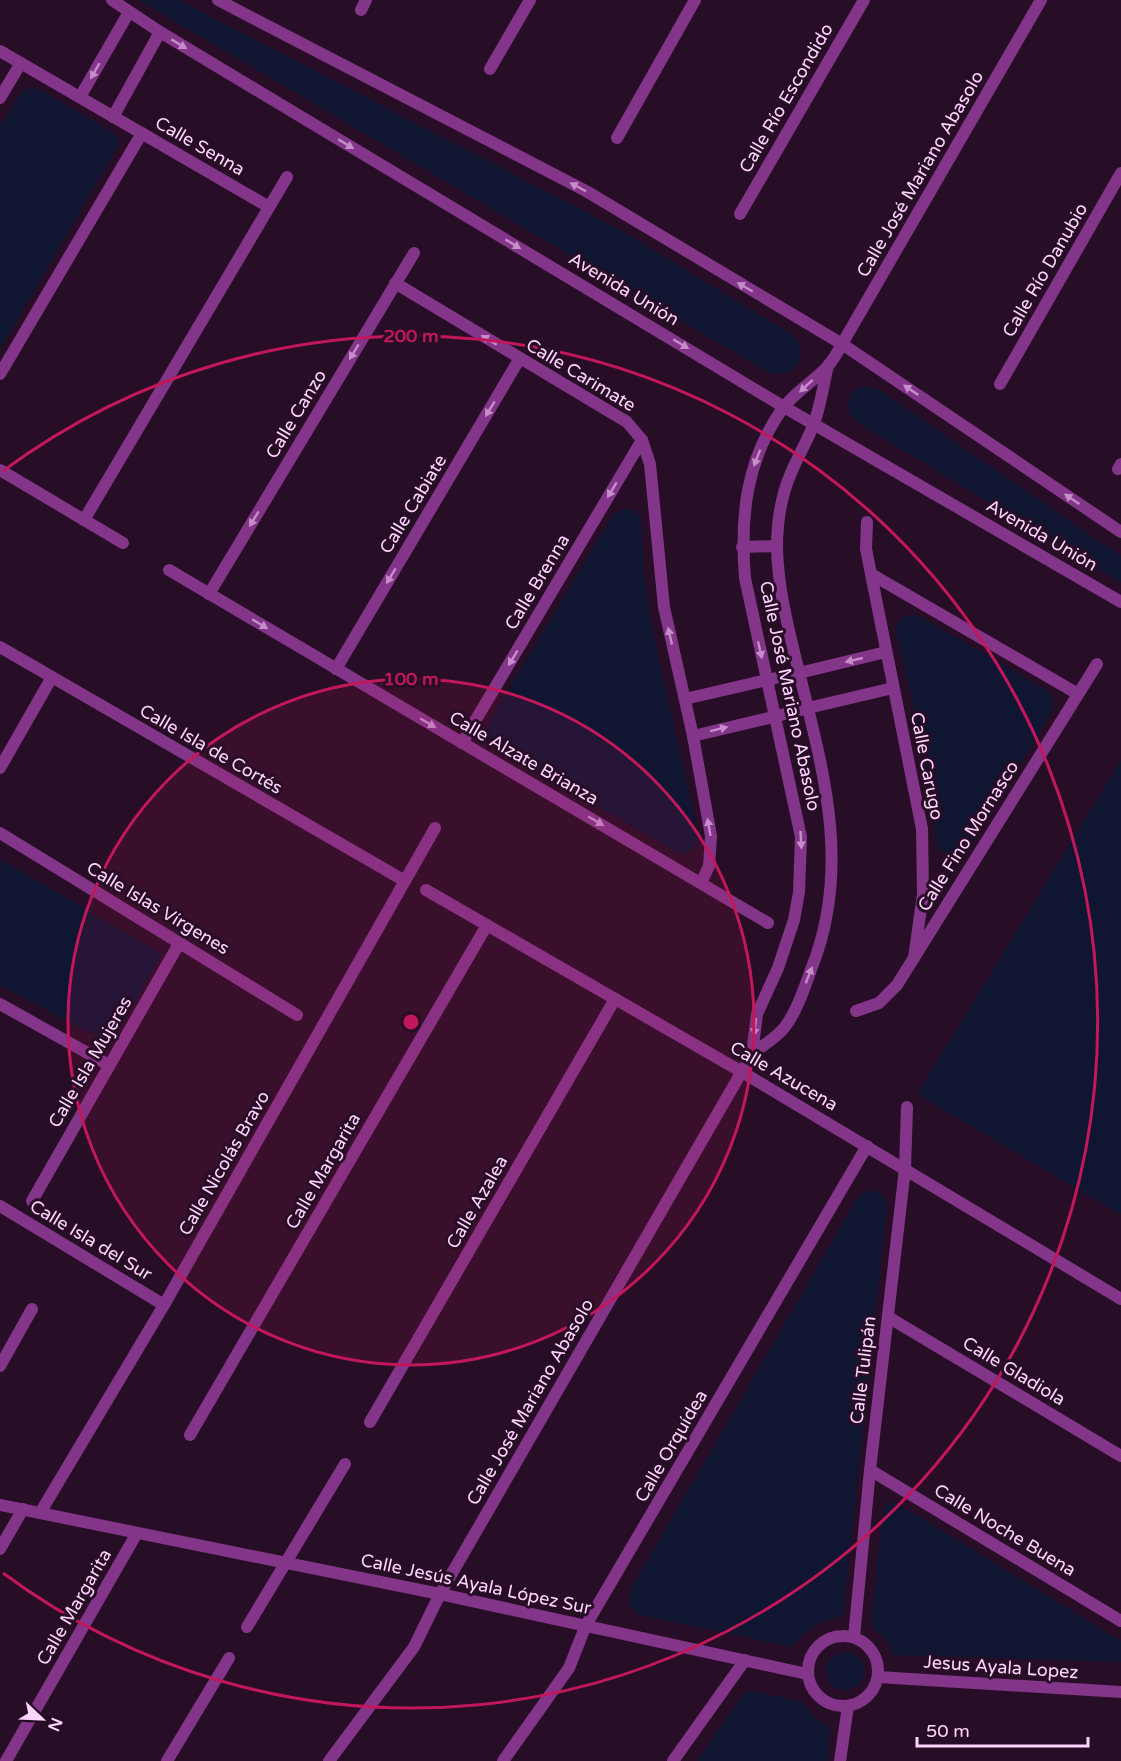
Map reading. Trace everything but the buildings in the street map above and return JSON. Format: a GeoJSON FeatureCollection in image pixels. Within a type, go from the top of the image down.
{"type":"FeatureCollection","features":[{"type":"Feature","properties":{"kind":"street","name":"Avenida Unión"},"geometry":{"type":"LineString","coordinates":[[112,0],[160,32],[814,424],[1121,602]]}},
{"type":"Feature","properties":{"kind":"street"},"geometry":{"type":"LineString","coordinates":[[218,0],[586,192],[842,344],[1121,532]]}},
{"type":"Feature","properties":{"kind":"street"},"geometry":{"type":"LineString","coordinates":[[490,69],[530,0]]}},
{"type":"Feature","properties":{"kind":"street"},"geometry":{"type":"LineString","coordinates":[[617,138],[695,0]]}},
{"type":"Feature","properties":{"kind":"street","name":"Calle Río Escondido"},"geometry":{"type":"LineString","coordinates":[[740,214],[864,0]]}},
{"type":"Feature","properties":{"kind":"street","name":"Calle José Mariano Abasolo"},"geometry":{"type":"LineString","coordinates":[[329,1761],[414,1647],[440,1594],[752,1054],[757,1014],[778,968],[794,920],[801,864],[801,837],[777,716],[745,579],[742,524],[751,477],[764,441],[784,406],[828,366],[842,344],[1041,0]]}},
{"type":"Feature","properties":{"kind":"street"},"geometry":{"type":"LineString","coordinates":[[80,98],[129,12]]}},
{"type":"Feature","properties":{"kind":"street"},"geometry":{"type":"LineString","coordinates":[[112,117],[160,32]]}},
{"type":"Feature","properties":{"kind":"street","name":"Calle Senna"},"geometry":{"type":"LineString","coordinates":[[0,51],[269,207]]}},
{"type":"Feature","properties":{"kind":"street"},"geometry":{"type":"LineString","coordinates":[[0,98],[21,63]]}},
{"type":"Feature","properties":{"kind":"street"},"geometry":{"type":"LineString","coordinates":[[0,374],[142,134]]}},
{"type":"Feature","properties":{"kind":"street","name":"Calle Río Danubio"},"geometry":{"type":"LineString","coordinates":[[1000,384],[1121,173]]}},
{"type":"Feature","properties":{"kind":"street"},"geometry":{"type":"LineString","coordinates":[[84,520],[287,177]]}},
{"type":"Feature","properties":{"kind":"street","name":"Calle Canzo"},"geometry":{"type":"LineString","coordinates":[[209,594],[414,253]]}},
{"type":"Feature","properties":{"kind":"street","name":"Calle Carimate"},"geometry":{"type":"LineString","coordinates":[[395,283],[627,422],[642,440],[652,473],[664,607],[693,736],[711,836],[709,866],[701,883]]}},
{"type":"Feature","properties":{"kind":"street","name":"Calle Cabiate"},"geometry":{"type":"LineString","coordinates":[[336,669],[520,358]]}},
{"type":"Feature","properties":{"kind":"street","name":"Calle José Mariano Abasolo"},"geometry":{"type":"LineString","coordinates":[[752,1054],[784,1029],[802,993],[819,950],[828,913],[833,853],[830,818],[824,776],[781,598],[777,546],[784,493],[814,424],[828,366]]}},
{"type":"Feature","properties":{"kind":"street","name":"Calle Brenna"},"geometry":{"type":"LineString","coordinates":[[462,743],[642,440]]}},
{"type":"Feature","properties":{"kind":"street"},"geometry":{"type":"LineString","coordinates":[[0,470],[123,543]]}},
{"type":"Feature","properties":{"kind":"street","name":"Calle Carugo"},"geometry":{"type":"LineString","coordinates":[[867,522],[866,549],[922,830],[923,894],[914,958]]}},
{"type":"Feature","properties":{"kind":"street"},"geometry":{"type":"LineString","coordinates":[[742,547],[777,546]]}},
{"type":"Feature","properties":{"kind":"street","name":"Calle Alzate Brianza"},"geometry":{"type":"LineString","coordinates":[[169,570],[768,923]]}},
{"type":"Feature","properties":{"kind":"street"},"geometry":{"type":"LineString","coordinates":[[871,574],[1078,694]]}},
{"type":"Feature","properties":{"kind":"street","name":"Calle Isla de Cortés"},"geometry":{"type":"LineString","coordinates":[[0,647],[405,881]]}},
{"type":"Feature","properties":{"kind":"street"},"geometry":{"type":"LineString","coordinates":[[685,699],[886,652]]}},
{"type":"Feature","properties":{"kind":"street","name":"Calle Fino Mornasco"},"geometry":{"type":"LineString","coordinates":[[856,1011],[869,1008],[888,996],[897,985],[1097,664]]}},
{"type":"Feature","properties":{"kind":"street"},"geometry":{"type":"LineString","coordinates":[[0,768],[52,677]]}},
{"type":"Feature","properties":{"kind":"street"},"geometry":{"type":"LineString","coordinates":[[693,736],[893,688]]}},
{"type":"Feature","properties":{"kind":"street","name":"Calle Nicolás Bravo"},"geometry":{"type":"LineString","coordinates":[[40,1513],[164,1305],[435,828]]}},
{"type":"Feature","properties":{"kind":"street","name":"Calle Islas Vírgenes"},"geometry":{"type":"LineString","coordinates":[[0,833],[297,1015]]}},
{"type":"Feature","properties":{"kind":"street","name":"Calle Azucena"},"geometry":{"type":"LineString","coordinates":[[426,890],[742,1072],[1121,1299]]}},
{"type":"Feature","properties":{"kind":"street","name":"Calle Margarita"},"geometry":{"type":"LineString","coordinates":[[190,1436],[487,925]]}},
{"type":"Feature","properties":{"kind":"street","name":"Calle Isla Mujeres"},"geometry":{"type":"LineString","coordinates":[[32,1201],[180,942]]}},
{"type":"Feature","properties":{"kind":"street","name":"Calle Azalea"},"geometry":{"type":"LineString","coordinates":[[370,1422],[615,999]]}},
{"type":"Feature","properties":{"kind":"street"},"geometry":{"type":"LineString","coordinates":[[0,1004],[109,1065]]}},
{"type":"Feature","properties":{"kind":"street","name":"Calle Tulipán"},"geometry":{"type":"LineString","coordinates":[[854,1637],[870,1470],[905,1169],[907,1107]]}},
{"type":"Feature","properties":{"kind":"street","name":"Calle Orquídea"},"geometry":{"type":"LineString","coordinates":[[503,1761],[569,1668],[586,1625],[867,1146]]}},
{"type":"Feature","properties":{"kind":"street","name":"Calle Isla del Sur"},"geometry":{"type":"LineString","coordinates":[[0,1206],[164,1305]]}},
{"type":"Feature","properties":{"kind":"street"},"geometry":{"type":"LineString","coordinates":[[0,1366],[32,1309]]}},
{"type":"Feature","properties":{"kind":"street","name":"Calle Gladiola"},"geometry":{"type":"LineString","coordinates":[[888,1317],[1121,1456]]}},
{"type":"Feature","properties":{"kind":"street"},"geometry":{"type":"LineString","coordinates":[[247,1627],[345,1464]]}},
{"type":"Feature","properties":{"kind":"street","name":"Calle Noche Buena"},"geometry":{"type":"LineString","coordinates":[[870,1470],[1121,1621]]}},
{"type":"Feature","properties":{"kind":"street"},"geometry":{"type":"LineString","coordinates":[[0,1505],[137,1533]]}},
{"type":"Feature","properties":{"kind":"street"},"geometry":{"type":"LineString","coordinates":[[0,1549],[23,1509]]}},
{"type":"Feature","properties":{"kind":"street","name":"Calle Margarita"},"geometry":{"type":"LineString","coordinates":[[6,1761],[137,1533]]}},
{"type":"Feature","properties":{"kind":"street","name":"Calle Jesús Ayala López Sur"},"geometry":{"type":"LineString","coordinates":[[137,1533],[440,1594],[807,1674]]}},
{"type":"Feature","properties":{"kind":"street"},"geometry":{"type":"LineString","coordinates":[[831,1637],[854,1637],[870,1649],[876,1657],[878,1677],[874,1688],[868,1697],[859,1703],[837,1706],[825,1702],[810,1686],[807,1674],[808,1663],[813,1652],[831,1637]]}},
{"type":"Feature","properties":{"kind":"street"},"geometry":{"type":"LineString","coordinates":[[167,1761],[229,1658]]}},
{"type":"Feature","properties":{"kind":"street"},"geometry":{"type":"LineString","coordinates":[[673,1761],[745,1660]]}},
{"type":"Feature","properties":{"kind":"street","name":"Jesus Ayala Lopez"},"geometry":{"type":"LineString","coordinates":[[878,1677],[1121,1692]]}},
{"type":"Feature","properties":{"kind":"street"},"geometry":{"type":"LineString","coordinates":[[840,1761],[848,1706]]}},
{"type":"Feature","properties":{"kind":"shaded area"},"geometry":{"type":"Polygon","coordinates":[[[139,0],[179,0],[615,227],[791,334],[798,342],[801,351],[797,366],[783,374],[774,374],[764,370],[139,0]]]}},
{"type":"Feature","properties":{"kind":"shaded area"},"geometry":{"type":"Polygon","coordinates":[[[33,88],[41,90],[109,130],[118,139],[119,144],[0,350],[0,126],[22,91],[33,88]]]}},
{"type":"Feature","properties":{"kind":"shaded area"},"geometry":{"type":"Polygon","coordinates":[[[866,386],[878,389],[1121,556],[1121,583],[858,423],[850,413],[848,401],[854,391],[866,386]]]}},
{"type":"Feature","properties":{"kind":"shaded area"},"geometry":{"type":"Polygon","coordinates":[[[624,509],[633,510],[641,517],[644,579],[655,643],[699,837],[693,849],[680,854],[493,746],[487,739],[491,719],[614,513],[624,509]]]}},
{"type":"Feature","properties":{"kind":"shaded area"},"geometry":{"type":"Polygon","coordinates":[[[912,614],[1045,689],[1053,699],[1052,712],[971,845],[955,854],[944,853],[935,837],[933,805],[926,762],[896,632],[900,620],[912,614]]]}},
{"type":"Feature","properties":{"kind":"shaded area"},"geometry":{"type":"Polygon","coordinates":[[[1121,760],[1121,1215],[917,1094],[1121,760]]]}},
{"type":"Feature","properties":{"kind":"shaded area"},"geometry":{"type":"Polygon","coordinates":[[[0,859],[162,954],[111,1044],[0,985],[0,859]]]}},
{"type":"Feature","properties":{"kind":"shaded area"},"geometry":{"type":"Polygon","coordinates":[[[869,1190],[883,1195],[887,1205],[843,1616],[814,1627],[792,1647],[636,1614],[629,1604],[631,1589],[859,1195],[869,1190]]]}},
{"type":"Feature","properties":{"kind":"shaded area"},"geometry":{"type":"Polygon","coordinates":[[[892,1502],[1121,1641],[1121,1662],[894,1655],[886,1639],[873,1628],[871,1620],[883,1511],[887,1503],[892,1502]]]}},
{"type":"Feature","properties":{"kind":"shaded area"},"geometry":{"type":"Polygon","coordinates":[[[845,1652],[852,1653],[858,1658],[863,1664],[863,1678],[858,1684],[852,1689],[845,1690],[838,1689],[832,1684],[827,1678],[826,1671],[827,1664],[832,1658],[838,1653],[845,1652]]]}},
{"type":"Feature","properties":{"kind":"shaded area"},"geometry":{"type":"Polygon","coordinates":[[[750,1691],[801,1701],[813,1716],[830,1727],[828,1761],[697,1761],[738,1701],[750,1691]]]}}]}
